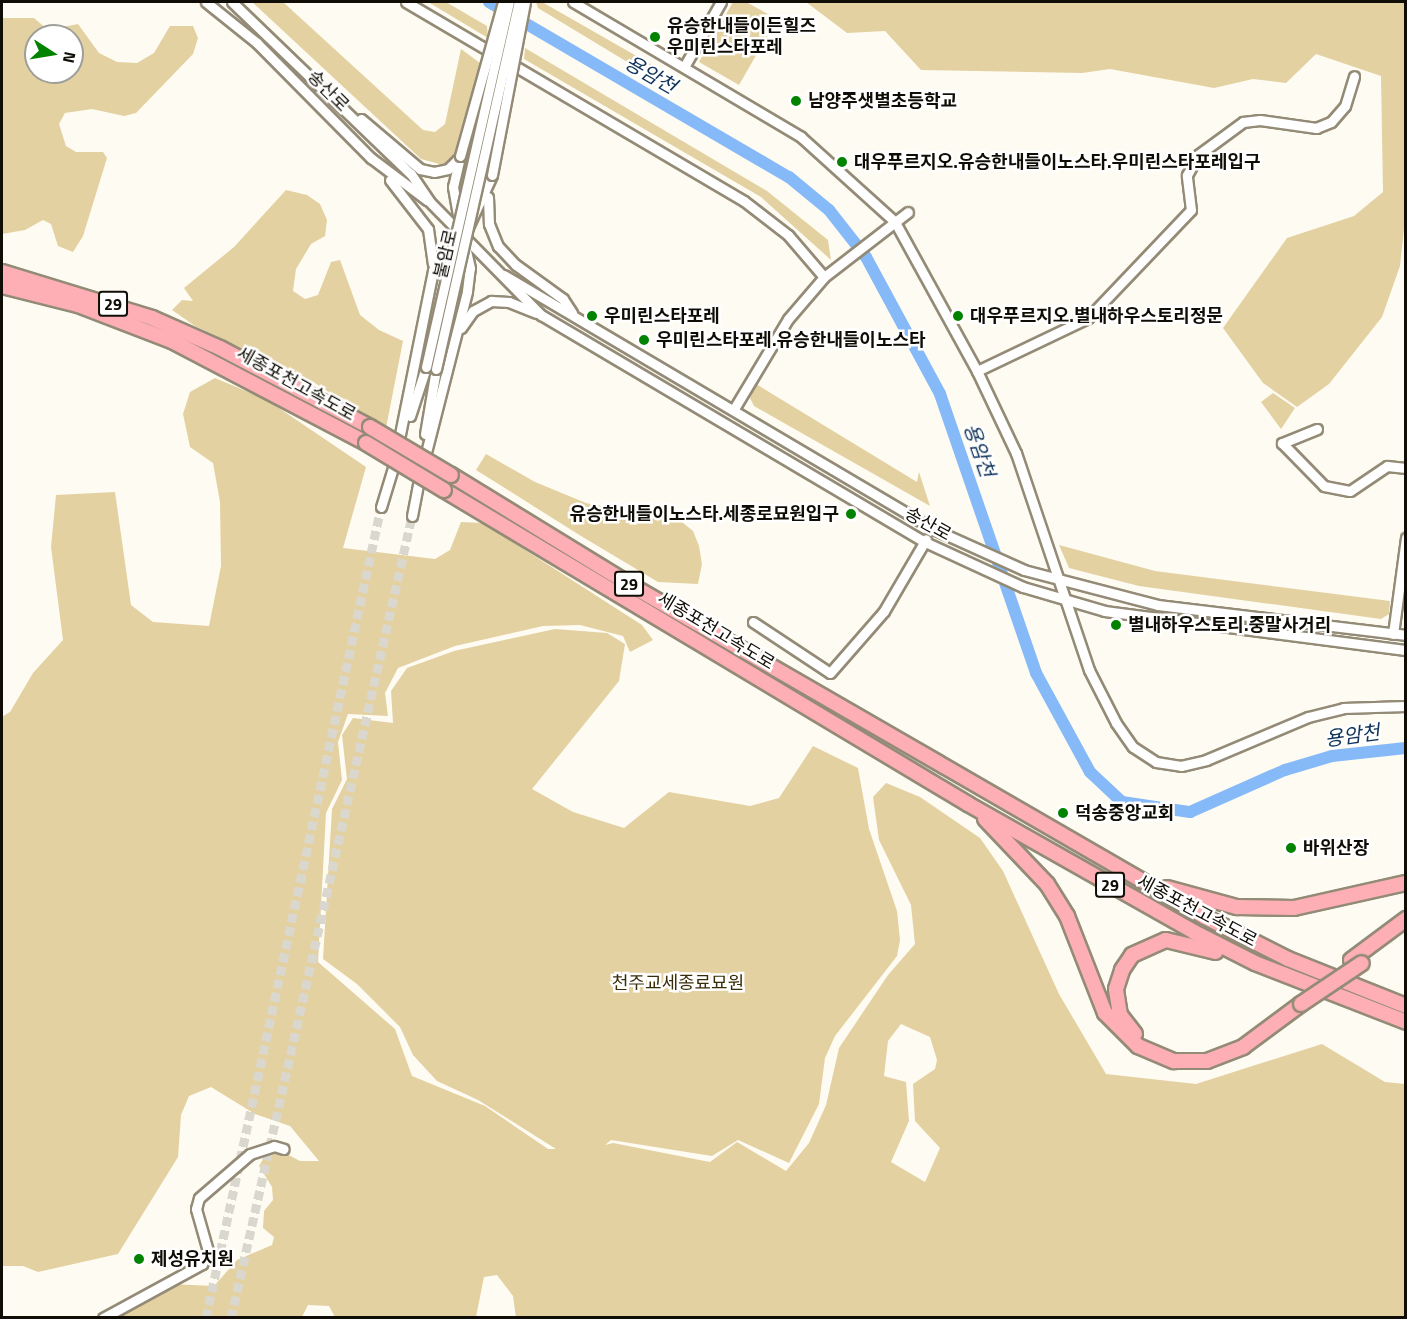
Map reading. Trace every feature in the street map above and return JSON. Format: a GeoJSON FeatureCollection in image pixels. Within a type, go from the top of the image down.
{"type":"FeatureCollection","features":[{"type":"Feature","properties":{"kind":"highway","name":"세종포천고속도로"},"geometry":{"type":"LineString","coordinates":[[2,272],[92,297],[370,427],[634,587],[1116,866],[1288,959],[1406,1006]]}},
{"type":"Feature","properties":{"kind":"highway","name":"세종포천고속도로"},"geometry":{"type":"LineString","coordinates":[[2,286],[78,304],[217,354],[968,804],[1194,932],[1255,963],[1406,1023]]}},
{"type":"Feature","properties":{"kind":"highway"},"geometry":{"type":"LineString","coordinates":[[968,804],[1047,884],[1067,916],[1105,1013],[1138,1047],[1174,1061],[1207,1061],[1243,1047],[1297,1003]]}},
{"type":"Feature","properties":{"kind":"highway"},"geometry":{"type":"LineString","coordinates":[[1116,866],[1178,893],[1237,907],[1293,908],[1406,883]]}},
{"type":"Feature","properties":{"kind":"highway"},"geometry":{"type":"LineString","coordinates":[[1356,962],[1406,919]]}},
{"type":"Feature","properties":{"kind":"highway"},"geometry":{"type":"LineString","coordinates":[[1255,963],[1179,940],[1149,945],[1132,955],[1122,969],[1116,989],[1118,1008],[1126,1025],[1143,1040],[1165,1050],[1188,1053],[1232,1043],[1297,1003],[1406,927]]}},
{"type":"Feature","properties":{"kind":"street","name":"송산로"},"geometry":{"type":"LineString","coordinates":[[206,2],[256,44],[376,162],[429,201]]}},
{"type":"Feature","properties":{"kind":"street","name":"송산로"},"geometry":{"type":"LineString","coordinates":[[232,2],[411,174],[429,201],[541,315],[925,542],[960,561],[1053,596],[1156,620],[1406,650]]}},
{"type":"Feature","properties":{"kind":"street"},"geometry":{"type":"LineString","coordinates":[[406,2],[744,201],[788,235],[825,277]]}},
{"type":"Feature","properties":{"kind":"street"},"geometry":{"type":"LineString","coordinates":[[419,480],[470,268],[453,187],[502,2]]}},
{"type":"Feature","properties":{"kind":"street","name":"불암로"},"geometry":{"type":"LineString","coordinates":[[412,516],[419,480],[431,368],[509,2]]}},
{"type":"Feature","properties":{"kind":"street","name":"불암로"},"geometry":{"type":"LineString","coordinates":[[381,507],[396,459],[431,368],[519,2]]}},
{"type":"Feature","properties":{"kind":"street"},"geometry":{"type":"LineString","coordinates":[[433,270],[440,256],[462,236],[488,189],[525,2]]}},
{"type":"Feature","properties":{"kind":"street"},"geometry":{"type":"LineString","coordinates":[[573,2],[801,137],[895,222],[977,371],[1020,463],[1089,670],[1116,723],[1133,747],[1156,762],[1181,766],[1206,760],[1308,717],[1343,708],[1406,706]]}},
{"type":"Feature","properties":{"kind":"street"},"geometry":{"type":"LineString","coordinates":[[684,67],[721,2]]}},
{"type":"Feature","properties":{"kind":"street"},"geometry":{"type":"LineString","coordinates":[[977,371],[1088,318],[1191,210],[1187,175],[1198,155],[1243,122],[1260,120],[1316,128],[1331,122],[1345,105],[1353,76]]}},
{"type":"Feature","properties":{"kind":"street"},"geometry":{"type":"LineString","coordinates":[[333,98],[420,169],[434,172],[448,169],[460,156]]}},
{"type":"Feature","properties":{"kind":"street"},"geometry":{"type":"LineString","coordinates":[[376,162],[428,229],[434,250],[433,270],[396,459]]}},
{"type":"Feature","properties":{"kind":"street"},"geometry":{"type":"LineString","coordinates":[[488,189],[489,224],[498,246],[516,265],[563,299],[575,317]]}},
{"type":"Feature","properties":{"kind":"street"},"geometry":{"type":"LineString","coordinates":[[734,409],[788,319],[825,277],[908,212]]}},
{"type":"Feature","properties":{"kind":"street","name":"송산로"},"geometry":{"type":"LineString","coordinates":[[496,271],[734,409],[931,528],[1048,578],[1158,605],[1406,635]]}},
{"type":"Feature","properties":{"kind":"street"},"geometry":{"type":"LineString","coordinates":[[455,337],[473,311],[491,301],[509,302],[541,315]]}},
{"type":"Feature","properties":{"kind":"street"},"geometry":{"type":"LineString","coordinates":[[1317,429],[1282,444],[1324,486],[1350,491],[1387,466],[1406,468]]}},
{"type":"Feature","properties":{"kind":"street"},"geometry":{"type":"LineString","coordinates":[[753,622],[830,673],[884,611],[931,528]]}},
{"type":"Feature","properties":{"kind":"street"},"geometry":{"type":"LineString","coordinates":[[1393,634],[1402,586],[1406,538]]}},
{"type":"Feature","properties":{"kind":"street"},"geometry":{"type":"LineString","coordinates":[[103,1317],[202,1264],[208,1251],[196,1209],[199,1198],[250,1154],[274,1146],[284,1149]]}},
{"type":"Feature","properties":{"kind":"green space"},"geometry":{"type":"Polygon","coordinates":[[[252,2],[283,2],[423,130],[435,132],[445,124],[461,49],[480,63],[458,151],[443,165],[421,159],[252,2]]]}},
{"type":"Feature","properties":{"kind":"green space"},"geometry":{"type":"Polygon","coordinates":[[[428,2],[446,2],[487,26],[488,38],[428,2]]]}},
{"type":"Feature","properties":{"kind":"green space"},"geometry":{"type":"Polygon","coordinates":[[[536,2],[542,2],[668,74],[662,83],[538,8],[536,2]]]}},
{"type":"Feature","properties":{"kind":"green space"},"geometry":{"type":"Polygon","coordinates":[[[733,2],[746,2],[777,19],[739,85],[699,62],[733,2]]]}},
{"type":"Feature","properties":{"kind":"green space"},"geometry":{"type":"Polygon","coordinates":[[[806,2],[1405,2],[1405,219],[1400,266],[1382,317],[1329,384],[1297,407],[1263,383],[1223,328],[1287,238],[1354,216],[1383,192],[1381,76],[1316,54],[1286,83],[1253,79],[1214,88],[1110,69],[1082,73],[921,70],[885,31],[847,33],[806,2]]]}},
{"type":"Feature","properties":{"kind":"green space"},"geometry":{"type":"Polygon","coordinates":[[[2,18],[34,18],[41,24],[24,24],[24,84],[84,84],[84,32],[99,53],[117,62],[137,63],[154,53],[170,26],[193,26],[198,38],[193,54],[136,113],[124,116],[92,109],[65,113],[59,124],[66,146],[76,152],[103,152],[107,158],[83,236],[73,252],[58,246],[51,224],[43,220],[25,230],[2,234],[2,18]]]}},
{"type":"Feature","properties":{"kind":"green space"},"geometry":{"type":"Polygon","coordinates":[[[525,48],[767,191],[828,240],[831,260],[761,197],[524,59],[525,48]]]}},
{"type":"Feature","properties":{"kind":"green space"},"geometry":{"type":"Polygon","coordinates":[[[286,190],[307,195],[320,204],[327,220],[325,236],[311,244],[296,269],[293,291],[305,299],[318,295],[331,262],[340,260],[360,315],[379,330],[403,341],[386,428],[313,382],[195,326],[172,310],[182,300],[193,301],[184,288],[234,247],[286,190]]]}},
{"type":"Feature","properties":{"kind":"green space","name":"천주교세종료묘원"},"geometry":{"type":"Polygon","coordinates":[[[215,378],[267,400],[366,467],[343,548],[435,559],[450,550],[461,522],[483,523],[642,625],[653,640],[630,652],[623,636],[580,625],[543,626],[455,646],[398,668],[385,693],[388,716],[348,714],[338,742],[342,780],[326,813],[318,962],[395,1029],[412,1076],[485,1106],[548,1149],[556,1149],[478,1100],[437,1081],[413,1055],[400,1027],[357,984],[323,959],[332,809],[347,779],[342,735],[353,718],[393,723],[391,691],[407,668],[454,651],[555,629],[607,633],[625,644],[619,681],[532,789],[573,812],[624,828],[669,792],[750,806],[779,798],[813,746],[858,768],[869,829],[897,911],[900,940],[897,956],[835,1036],[825,1058],[819,1104],[789,1163],[738,1140],[712,1156],[611,1140],[605,1145],[613,1143],[710,1162],[737,1142],[786,1171],[809,1143],[826,1105],[839,1048],[888,975],[915,944],[911,905],[879,840],[873,797],[886,783],[920,797],[980,838],[1003,871],[1059,994],[1106,1074],[1196,1084],[1322,1044],[1385,1082],[1405,1084],[1405,1317],[516,1318],[513,1296],[497,1275],[484,1277],[476,1317],[335,1317],[329,1306],[308,1305],[302,1317],[103,1317],[171,1284],[214,1286],[237,1260],[272,1245],[274,1237],[263,1228],[264,1211],[273,1200],[272,1187],[259,1166],[265,1156],[283,1152],[300,1161],[319,1161],[290,1126],[255,1114],[211,1087],[189,1096],[181,1115],[178,1157],[118,1254],[38,1272],[23,1266],[2,1266],[2,717],[10,712],[33,673],[63,640],[51,547],[56,495],[115,492],[131,605],[153,622],[209,626],[221,566],[220,502],[213,463],[190,447],[183,414],[190,392],[215,378]],[[901,1024],[888,1041],[884,1076],[906,1082],[909,1121],[891,1162],[925,1182],[940,1148],[915,1121],[913,1084],[935,1069],[937,1060],[930,1037],[901,1024]]]}},
{"type":"Feature","properties":{"kind":"green space"},"geometry":{"type":"Polygon","coordinates":[[[756,384],[917,482],[919,472],[930,506],[754,406],[750,398],[756,384]]]}},
{"type":"Feature","properties":{"kind":"green space"},"geometry":{"type":"Polygon","coordinates":[[[1273,393],[1295,408],[1281,429],[1261,402],[1273,393]]]}},
{"type":"Feature","properties":{"kind":"green space"},"geometry":{"type":"Polygon","coordinates":[[[486,454],[535,482],[586,503],[682,522],[693,531],[699,546],[702,564],[698,584],[658,582],[581,536],[476,470],[486,454]]]}},
{"type":"Feature","properties":{"kind":"green space"},"geometry":{"type":"Polygon","coordinates":[[[1059,545],[1155,571],[1390,601],[1389,614],[1381,619],[1139,586],[1069,568],[1059,545]]]}},
{"type":"Feature","properties":{"kind":"waterway","name":"용암천"},"geometry":{"type":"LineString","coordinates":[[489,2],[789,177],[829,210],[866,257],[940,394],[1036,673],[1090,772],[1122,802],[1190,812],[1285,770],[1332,756],[1406,748]]}},
{"type":"Feature","properties":{"kind":"tunnel"},"geometry":{"type":"LineString","coordinates":[[206,1318],[381,507]]}},
{"type":"Feature","properties":{"kind":"tunnel"},"geometry":{"type":"LineString","coordinates":[[231,1318],[412,516]]}},
{"type":"Feature","properties":{"kind":"place","name":"유승한내들이든힐즈 우미린스타포레"},"geometry":{"type":"Point","coordinates":[655,37]}},
{"type":"Feature","properties":{"kind":"place","name":"남양주샛별초등학교"},"geometry":{"type":"Point","coordinates":[796,101]}},
{"type":"Feature","properties":{"kind":"place","name":"대우푸르지오.유승한내들이노스타.우미린스타포레입구"},"geometry":{"type":"Point","coordinates":[842,162]}},
{"type":"Feature","properties":{"kind":"place","name":"우미린스타포레"},"geometry":{"type":"Point","coordinates":[592,316]}},
{"type":"Feature","properties":{"kind":"place","name":"대우푸르지오.별내하우스토리정문"},"geometry":{"type":"Point","coordinates":[958,316]}},
{"type":"Feature","properties":{"kind":"place","name":"우미린스타포레.유승한내들이노스타"},"geometry":{"type":"Point","coordinates":[644,340]}},
{"type":"Feature","properties":{"kind":"place","name":"유승한내들이노스타.세종로묘원입구"},"geometry":{"type":"Point","coordinates":[851,514]}},
{"type":"Feature","properties":{"kind":"place","name":"별내하우스토리.중말사거리"},"geometry":{"type":"Point","coordinates":[1116,625]}},
{"type":"Feature","properties":{"kind":"place","name":"덕송중앙교회"},"geometry":{"type":"Point","coordinates":[1063,813]}},
{"type":"Feature","properties":{"kind":"place","name":"바위산장"},"geometry":{"type":"Point","coordinates":[1291,848]}},
{"type":"Feature","properties":{"kind":"place","name":"제성유치원"},"geometry":{"type":"Point","coordinates":[139,1259]}}]}
